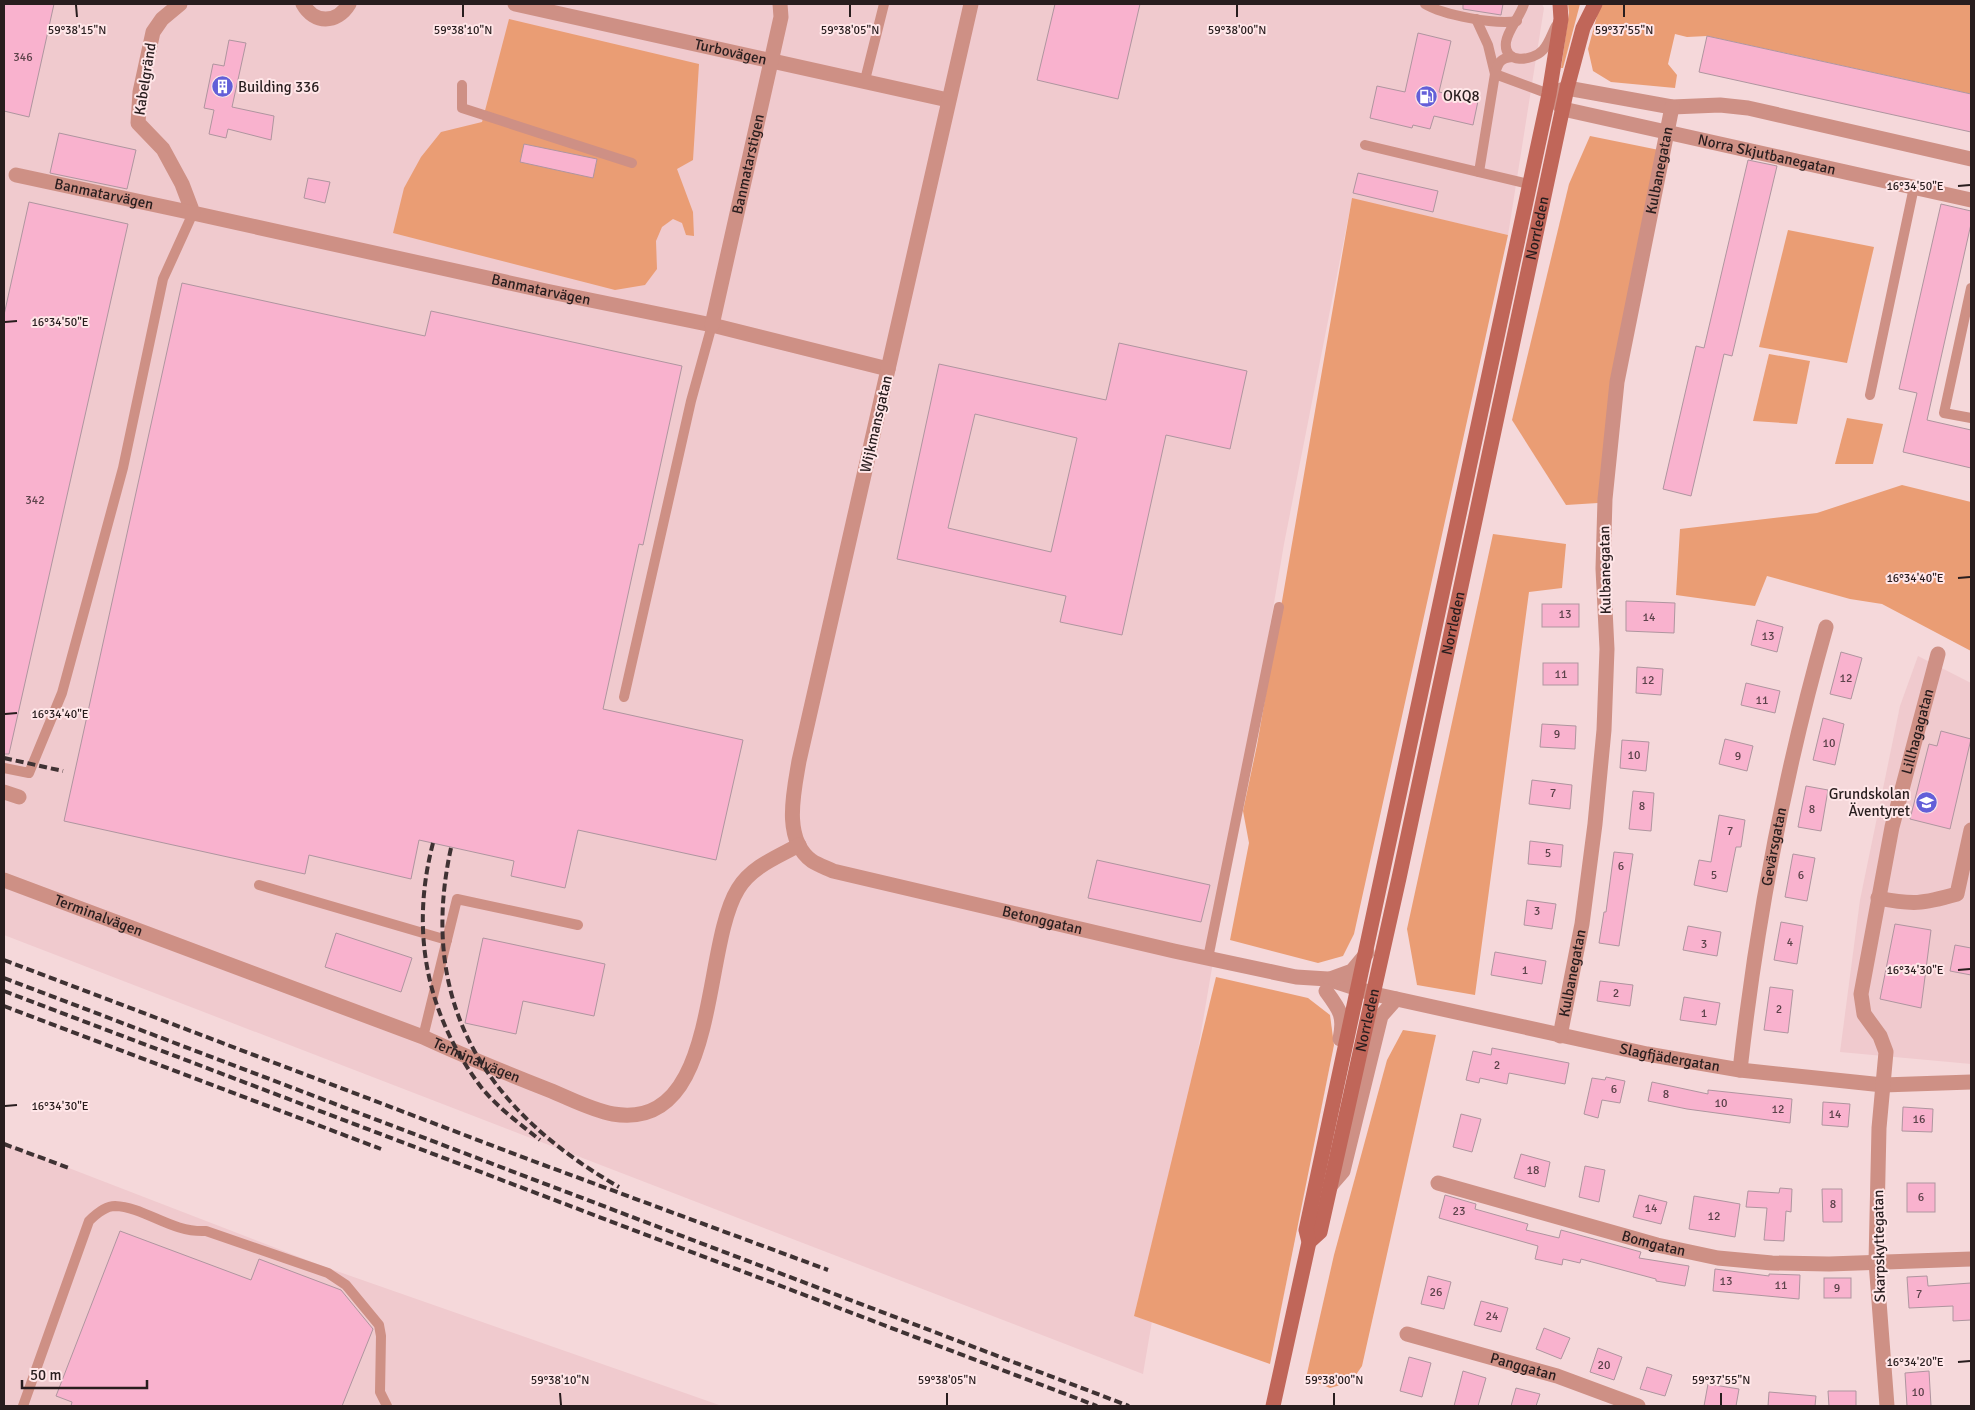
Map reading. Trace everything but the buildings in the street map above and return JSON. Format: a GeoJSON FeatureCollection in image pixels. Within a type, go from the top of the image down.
{"type":"FeatureCollection","features":[{"type":"Feature","properties":{"kind":"main road","name":"Norrleden"},"geometry":{"type":"LineString","coordinates":[[1309,1242],[1320,1232],[1374,994],[1567,88],[1583,28],[1595,4]]}},
{"type":"Feature","properties":{"kind":"main road","name":"Norrleden"},"geometry":{"type":"LineString","coordinates":[[1273,1406],[1309,1242],[1306,1230],[1328,1138],[1549,94],[1560,11]]}},
{"type":"Feature","properties":{"kind":"street","name":"Kabelgränd"},"geometry":{"type":"LineString","coordinates":[[180,4],[162,19],[153,32],[140,92],[138,123],[163,149],[182,184],[193,211]]}},
{"type":"Feature","properties":{"kind":"street"},"geometry":{"type":"LineString","coordinates":[[302,4],[308,13],[320,19],[333,19],[344,12],[349,4]]}},
{"type":"Feature","properties":{"kind":"street","name":"Turbovägen"},"geometry":{"type":"LineString","coordinates":[[515,4],[771,62],[865,80],[948,100]]}},
{"type":"Feature","properties":{"kind":"street","name":"Banmatarstigen"},"geometry":{"type":"LineString","coordinates":[[712,325],[781,17],[780,4]]}},
{"type":"Feature","properties":{"kind":"street","name":"Wijkmansgatan"},"geometry":{"type":"LineString","coordinates":[[799,845],[793,826],[794,796],[799,761],[971,4]]}},
{"type":"Feature","properties":{"kind":"street"},"geometry":{"type":"LineString","coordinates":[[1563,109],[1549,94],[1567,88],[1672,107],[1720,105],[1748,108],[1971,158]]}},
{"type":"Feature","properties":{"kind":"street","name":"Kulbanegatan"},"geometry":{"type":"LineString","coordinates":[[1560,1036],[1582,924],[1595,824],[1604,730],[1607,649],[1604,569],[1605,499],[1617,382],[1672,107]]}},
{"type":"Feature","properties":{"kind":"street","name":"Norra Skjutbanegatan"},"geometry":{"type":"LineString","coordinates":[[1563,109],[1971,200]]}},
{"type":"Feature","properties":{"kind":"street","name":"Banmatarvägen"},"geometry":{"type":"LineString","coordinates":[[16,175],[193,211],[546,291],[712,325],[888,369]]}},
{"type":"Feature","properties":{"kind":"street","name":"Gevärsgatan"},"geometry":{"type":"LineString","coordinates":[[1740,1070],[1749,986],[1776,827],[1826,627]]}},
{"type":"Feature","properties":{"kind":"street","name":"Lillhagagatan"},"geometry":{"type":"LineString","coordinates":[[1883,1085],[1886,1052],[1880,1036],[1864,1014],[1861,994],[1892,827],[1938,654]]}},
{"type":"Feature","properties":{"kind":"street"},"geometry":{"type":"LineString","coordinates":[[4,792],[19,797]]}},
{"type":"Feature","properties":{"kind":"street"},"geometry":{"type":"LineString","coordinates":[[1878,898],[1909,904],[1930,902],[1957,894],[1971,830]]}},
{"type":"Feature","properties":{"kind":"street","name":"Betonggatan"},"geometry":{"type":"LineString","coordinates":[[799,845],[812,860],[833,871],[1208,958],[1374,994]]}},
{"type":"Feature","properties":{"kind":"street","name":"Terminalvägen"},"geometry":{"type":"LineString","coordinates":[[4,880],[422,1037],[598,1110],[627,1115],[642,1113],[659,1107],[670,1100],[689,1070],[698,1045],[729,905],[747,877],[799,845]]}},
{"type":"Feature","properties":{"kind":"street","name":"Betonggatan"},"geometry":{"type":"LineString","coordinates":[[1327,985],[1352,972],[1367,952]]}},
{"type":"Feature","properties":{"kind":"street"},"geometry":{"type":"LineString","coordinates":[[1327,985],[1344,1021],[1328,1102],[1328,1138]]}},
{"type":"Feature","properties":{"kind":"street","name":"Slagfjädergatan"},"geometry":{"type":"LineString","coordinates":[[1374,994],[1560,1036],[1740,1070],[1883,1085],[1971,1082]]}},
{"type":"Feature","properties":{"kind":"street"},"geometry":{"type":"LineString","coordinates":[[1330,1186],[1343,1171],[1381,1016],[1396,999]]}},
{"type":"Feature","properties":{"kind":"street","name":"Skarpskyttegatan"},"geometry":{"type":"LineString","coordinates":[[1883,1085],[1879,1128],[1876,1262],[1887,1406]]}},
{"type":"Feature","properties":{"kind":"street","name":"Bomgatan"},"geometry":{"type":"LineString","coordinates":[[1438,1183],[1657,1246],[1718,1258],[1772,1263],[1876,1262]]}},
{"type":"Feature","properties":{"kind":"street"},"geometry":{"type":"LineString","coordinates":[[1876,1262],[1971,1259]]}},
{"type":"Feature","properties":{"kind":"street","name":"Panggatan"},"geometry":{"type":"LineString","coordinates":[[1407,1334],[1557,1376],[1638,1406]]}},
{"type":"Feature","properties":{"kind":"lane"},"geometry":{"type":"LineString","coordinates":[[865,80],[884,4]]}},
{"type":"Feature","properties":{"kind":"lane"},"geometry":{"type":"LineString","coordinates":[[1425,4],[1443,11],[1476,18],[1506,23],[1517,21]]}},
{"type":"Feature","properties":{"kind":"lane"},"geometry":{"type":"LineString","coordinates":[[1512,57],[1507,50],[1506,42],[1524,4]]}},
{"type":"Feature","properties":{"kind":"lane"},"geometry":{"type":"LineString","coordinates":[[1478,172],[1498,62],[1504,58],[1512,57],[1519,59],[1531,57],[1543,50],[1560,11]]}},
{"type":"Feature","properties":{"kind":"lane"},"geometry":{"type":"LineString","coordinates":[[1476,18],[1488,45],[1495,74]]}},
{"type":"Feature","properties":{"kind":"lane"},"geometry":{"type":"LineString","coordinates":[[1495,74],[1549,94]]}},
{"type":"Feature","properties":{"kind":"lane"},"geometry":{"type":"LineString","coordinates":[[462,85],[462,108],[632,163]]}},
{"type":"Feature","properties":{"kind":"lane"},"geometry":{"type":"LineString","coordinates":[[1365,145],[1529,184]]}},
{"type":"Feature","properties":{"kind":"lane"},"geometry":{"type":"LineString","coordinates":[[1870,395],[1914,187]]}},
{"type":"Feature","properties":{"kind":"lane"},"geometry":{"type":"LineString","coordinates":[[4,768],[29,773],[62,693],[123,468],[163,280],[193,211]]}},
{"type":"Feature","properties":{"kind":"lane"},"geometry":{"type":"LineString","coordinates":[[1971,288],[1944,413],[1971,418]]}},
{"type":"Feature","properties":{"kind":"lane"},"geometry":{"type":"LineString","coordinates":[[624,697],[689,410],[712,325]]}},
{"type":"Feature","properties":{"kind":"lane"},"geometry":{"type":"LineString","coordinates":[[1208,958],[1279,607]]}},
{"type":"Feature","properties":{"kind":"lane"},"geometry":{"type":"LineString","coordinates":[[259,885],[447,940]]}},
{"type":"Feature","properties":{"kind":"lane"},"geometry":{"type":"LineString","coordinates":[[422,1037],[458,899],[578,925]]}},
{"type":"Feature","properties":{"kind":"lane"},"geometry":{"type":"LineString","coordinates":[[23,1406],[89,1221],[99,1211],[114,1206],[175,1227],[194,1232],[206,1231],[328,1273],[346,1285],[379,1325],[381,1336],[380,1392],[387,1406]]}},
{"type":"Feature","properties":{"kind":"shaded area"},"geometry":{"type":"Polygon","coordinates":[[[4,4],[1542,4],[1544,8],[1508,235],[1352,199],[1284,544],[1143,1374],[4,935],[4,4]]]}},
{"type":"Feature","properties":{"kind":"shaded area"},"geometry":{"type":"Polygon","coordinates":[[[1568,4],[1580,4],[1563,68],[1561,68],[1569,13],[1568,4]]]}},
{"type":"Feature","properties":{"kind":"shaded area"},"geometry":{"type":"Polygon","coordinates":[[[1603,4],[1971,4],[1971,94],[1707,36],[1687,37],[1675,34],[1668,64],[1677,75],[1675,88],[1611,82],[1593,71],[1588,49],[1598,12],[1603,4]]]}},
{"type":"Feature","properties":{"kind":"shaded area"},"geometry":{"type":"Polygon","coordinates":[[[509,19],[699,64],[693,160],[677,169],[693,212],[694,236],[686,235],[682,223],[673,219],[662,227],[656,241],[657,269],[645,285],[615,290],[393,233],[404,188],[421,157],[441,132],[482,122],[509,19]]]}},
{"type":"Feature","properties":{"kind":"shaded area"},"geometry":{"type":"Polygon","coordinates":[[[1590,136],[1659,150],[1598,503],[1566,505],[1512,420],[1569,184],[1590,136]]]}},
{"type":"Feature","properties":{"kind":"shaded area"},"geometry":{"type":"Polygon","coordinates":[[[1352,198],[1508,235],[1354,934],[1343,956],[1318,963],[1230,940],[1249,843],[1243,811],[1257,745],[1352,198]]]}},
{"type":"Feature","properties":{"kind":"shaded area"},"geometry":{"type":"Polygon","coordinates":[[[1788,230],[1874,247],[1847,363],[1759,347],[1788,230]]]}},
{"type":"Feature","properties":{"kind":"shaded area"},"geometry":{"type":"Polygon","coordinates":[[[1769,354],[1810,361],[1797,424],[1753,421],[1769,354]]]}},
{"type":"Feature","properties":{"kind":"shaded area"},"geometry":{"type":"Polygon","coordinates":[[[1847,418],[1883,424],[1873,464],[1835,464],[1847,418]]]}},
{"type":"Feature","properties":{"kind":"shaded area"},"geometry":{"type":"Polygon","coordinates":[[[1902,485],[1971,502],[1971,651],[1882,604],[1850,599],[1767,576],[1755,606],[1676,595],[1680,529],[1817,513],[1902,485]]]}},
{"type":"Feature","properties":{"kind":"shaded area"},"geometry":{"type":"Polygon","coordinates":[[[1493,534],[1566,544],[1562,588],[1529,592],[1475,995],[1417,985],[1407,929],[1493,534]]]}},
{"type":"Feature","properties":{"kind":"shaded area","name":"Grundskolan Äventyret"},"geometry":{"type":"Polygon","coordinates":[[[1918,656],[1971,683],[1971,1064],[1840,1052],[1860,900],[1900,706],[1918,656]]]}},
{"type":"Feature","properties":{"kind":"shaded area"},"geometry":{"type":"Polygon","coordinates":[[[1216,977],[1308,998],[1330,1015],[1334,1045],[1270,1364],[1134,1316],[1216,977]]]}},
{"type":"Feature","properties":{"kind":"shaded area"},"geometry":{"type":"Polygon","coordinates":[[[1403,1030],[1436,1035],[1362,1366],[1351,1382],[1330,1388],[1306,1378],[1334,1255],[1387,1060],[1403,1030]]]}},
{"type":"Feature","properties":{"kind":"shaded area"},"geometry":{"type":"Polygon","coordinates":[[[4,1143],[325,1267],[722,1406],[4,1406],[4,1143]]]}},
{"type":"Feature","properties":{"kind":"railway"},"geometry":{"type":"LineString","coordinates":[[4,758],[63,771]]}},
{"type":"Feature","properties":{"kind":"railway"},"geometry":{"type":"LineString","coordinates":[[433,843],[426,876],[423,908],[424,940],[428,971],[436,1001],[447,1030],[462,1059],[481,1087],[501,1108],[540,1140]]}},
{"type":"Feature","properties":{"kind":"railway"},"geometry":{"type":"LineString","coordinates":[[451,848],[443,904],[444,956],[454,1003],[472,1047],[498,1087],[532,1124],[572,1157],[619,1187]]}},
{"type":"Feature","properties":{"kind":"railway"},"geometry":{"type":"LineString","coordinates":[[4,960],[533,1161],[828,1270]]}},
{"type":"Feature","properties":{"kind":"railway"},"geometry":{"type":"LineString","coordinates":[[4,978],[1129,1406]]}},
{"type":"Feature","properties":{"kind":"railway"},"geometry":{"type":"LineString","coordinates":[[4,991],[1097,1406]]}},
{"type":"Feature","properties":{"kind":"railway"},"geometry":{"type":"LineString","coordinates":[[4,1006],[381,1149]]}},
{"type":"Feature","properties":{"kind":"railway"},"geometry":{"type":"LineString","coordinates":[[4,1144],[69,1168]]}},
{"type":"Feature","properties":{"kind":"place","name":"Building 336"},"geometry":{"type":"Point","coordinates":[222,87]}},
{"type":"Feature","properties":{"kind":"place","name":"OKQ8"},"geometry":{"type":"Point","coordinates":[1427,96]}},
{"type":"Feature","properties":{"kind":"place","name":"Grundskolan Äventyret"},"geometry":{"type":"Point","coordinates":[1926,803]}}]}
